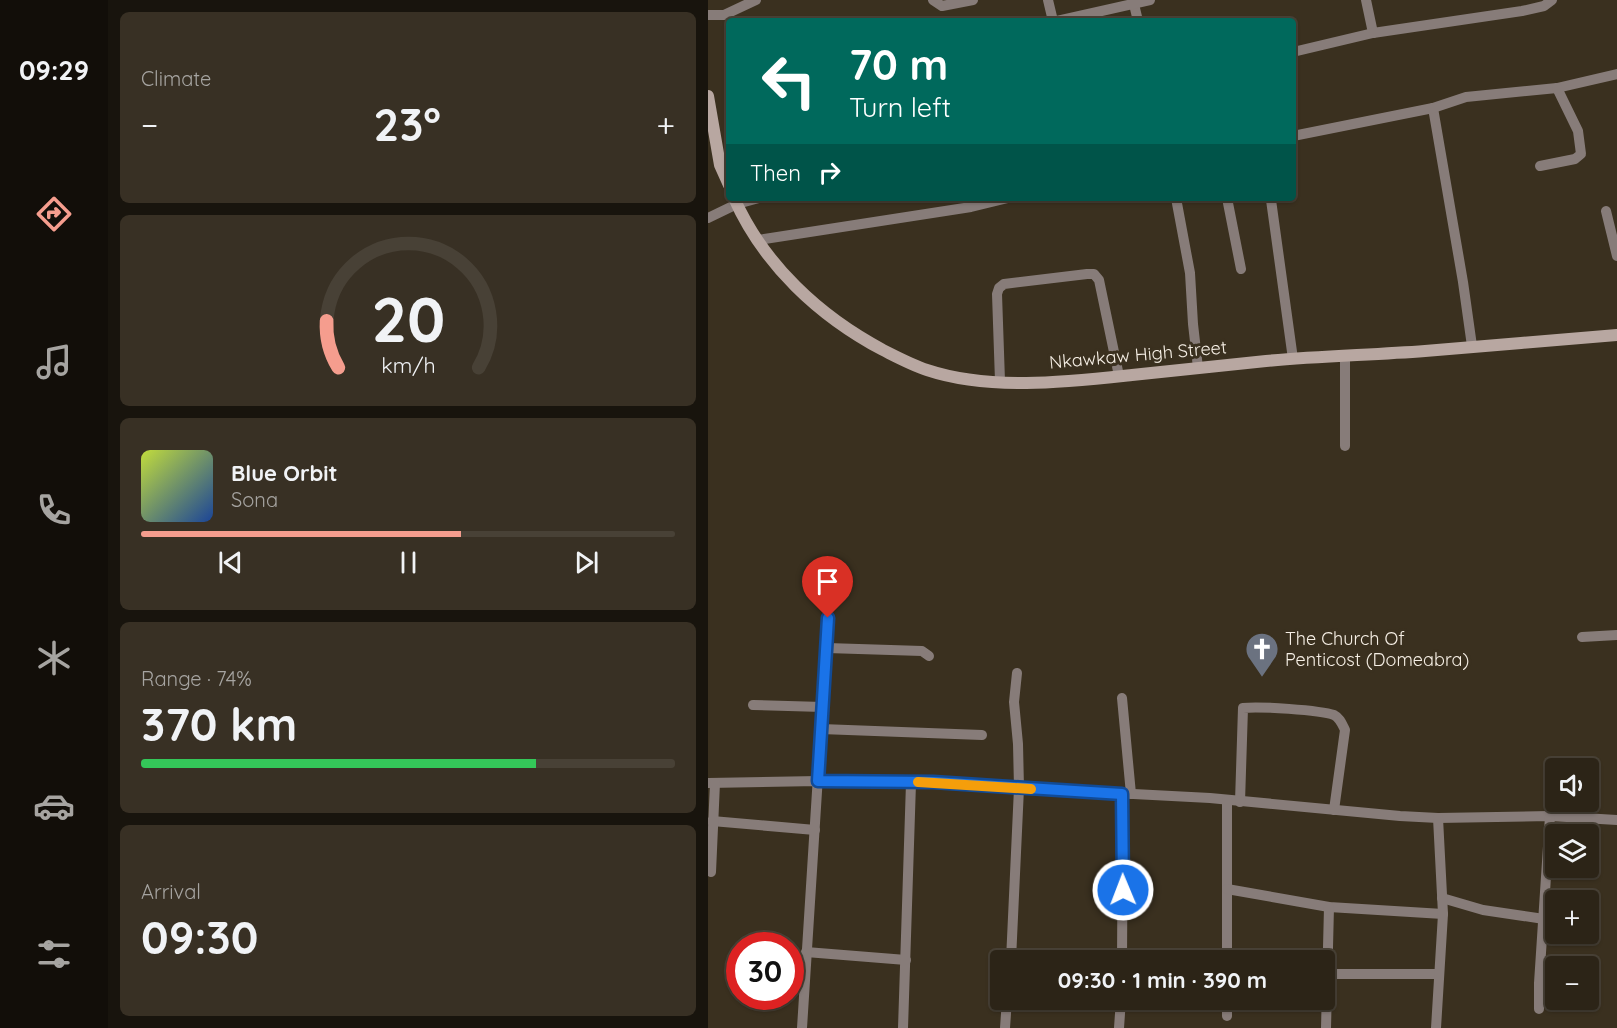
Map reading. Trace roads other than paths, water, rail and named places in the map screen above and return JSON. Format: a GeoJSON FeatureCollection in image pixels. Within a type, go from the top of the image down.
{"type":"FeatureCollection","features":[{"type":"Feature","properties":{"kind":"main road"},"geometry":{"type":"LineString","coordinates":[[708,96],[720,165],[726,178]]}},
{"type":"Feature","properties":{"kind":"main road","name":"Nkawkaw High Street"},"geometry":{"type":"LineString","coordinates":[[736,201],[758,240],[788,280],[854,334],[927,370],[971,380],[1038,383],[1293,359],[1617,335]]}},
{"type":"Feature","properties":{"kind":"street"},"geometry":{"type":"LineString","coordinates":[[708,15],[724,15],[756,0]]}},
{"type":"Feature","properties":{"kind":"street"},"geometry":{"type":"LineString","coordinates":[[933,0],[942,6],[973,0]]}},
{"type":"Feature","properties":{"kind":"street"},"geometry":{"type":"LineString","coordinates":[[1048,0],[1054,18]]}},
{"type":"Feature","properties":{"kind":"street"},"geometry":{"type":"LineString","coordinates":[[1067,18],[1149,0]]}},
{"type":"Feature","properties":{"kind":"street"},"geometry":{"type":"LineString","coordinates":[[1366,0],[1373,33]]}},
{"type":"Feature","properties":{"kind":"street"},"geometry":{"type":"LineString","coordinates":[[1296,51],[1373,33],[1522,11],[1544,6],[1552,0]]}},
{"type":"Feature","properties":{"kind":"street"},"geometry":{"type":"LineString","coordinates":[[1133,2],[1137,18]]}},
{"type":"Feature","properties":{"kind":"street"},"geometry":{"type":"LineString","coordinates":[[1296,135],[1433,108],[1466,98],[1557,88],[1617,74]]}},
{"type":"Feature","properties":{"kind":"street"},"geometry":{"type":"LineString","coordinates":[[1540,165],[1575,159],[1581,154],[1578,131],[1557,88]]}},
{"type":"Feature","properties":{"kind":"street"},"geometry":{"type":"LineString","coordinates":[[1433,108],[1472,346]]}},
{"type":"Feature","properties":{"kind":"street"},"geometry":{"type":"LineString","coordinates":[[708,218],[736,201]]}},
{"type":"Feature","properties":{"kind":"street"},"geometry":{"type":"LineString","coordinates":[[758,240],[971,207],[996,201]]}},
{"type":"Feature","properties":{"kind":"street"},"geometry":{"type":"LineString","coordinates":[[1177,201],[1190,273],[1198,368]]}},
{"type":"Feature","properties":{"kind":"street"},"geometry":{"type":"LineString","coordinates":[[1228,201],[1241,269]]}},
{"type":"Feature","properties":{"kind":"street"},"geometry":{"type":"LineString","coordinates":[[1271,201],[1293,359]]}},
{"type":"Feature","properties":{"kind":"street"},"geometry":{"type":"LineString","coordinates":[[1606,211],[1617,256]]}},
{"type":"Feature","properties":{"kind":"street"},"geometry":{"type":"LineString","coordinates":[[1000,381],[997,294],[999,288],[1004,284],[1087,274],[1094,274],[1099,280],[1119,376]]}},
{"type":"Feature","properties":{"kind":"street"},"geometry":{"type":"LineString","coordinates":[[1345,355],[1345,446]]}},
{"type":"Feature","properties":{"kind":"street"},"geometry":{"type":"LineString","coordinates":[[802,1028],[828,618]]}},
{"type":"Feature","properties":{"kind":"street"},"geometry":{"type":"LineString","coordinates":[[1582,637],[1617,634]]}},
{"type":"Feature","properties":{"kind":"street"},"geometry":{"type":"LineString","coordinates":[[827,648],[922,651],[929,656]]}},
{"type":"Feature","properties":{"kind":"street"},"geometry":{"type":"LineString","coordinates":[[1011,950],[1019,788],[1014,702],[1017,673]]}},
{"type":"Feature","properties":{"kind":"street"},"geometry":{"type":"LineString","coordinates":[[1122,698],[1127,794],[1122,950]]}},
{"type":"Feature","properties":{"kind":"street"},"geometry":{"type":"LineString","coordinates":[[753,705],[823,706]]}},
{"type":"Feature","properties":{"kind":"street"},"geometry":{"type":"LineString","coordinates":[[1240,802],[1243,708],[1302,711],[1335,716],[1345,730],[1334,810]]}},
{"type":"Feature","properties":{"kind":"street"},"geometry":{"type":"LineString","coordinates":[[821,729],[982,735]]}},
{"type":"Feature","properties":{"kind":"street"},"geometry":{"type":"LineString","coordinates":[[711,872],[711,783],[933,782],[1227,800],[1438,818],[1550,816],[1617,820]]}},
{"type":"Feature","properties":{"kind":"street"},"geometry":{"type":"LineString","coordinates":[[903,1028],[911,783]]}},
{"type":"Feature","properties":{"kind":"street"},"geometry":{"type":"LineString","coordinates":[[1227,800],[1227,950]]}},
{"type":"Feature","properties":{"kind":"street"},"geometry":{"type":"LineString","coordinates":[[1539,1009],[1550,816]]}},
{"type":"Feature","properties":{"kind":"street"},"geometry":{"type":"LineString","coordinates":[[1436,1028],[1443,914],[1438,818]]}},
{"type":"Feature","properties":{"kind":"street"},"geometry":{"type":"LineString","coordinates":[[712,821],[815,830]]}},
{"type":"Feature","properties":{"kind":"street"},"geometry":{"type":"LineString","coordinates":[[1227,889],[1329,907],[1443,914]]}},
{"type":"Feature","properties":{"kind":"street"},"geometry":{"type":"LineString","coordinates":[[1442,898],[1483,910],[1544,919]]}},
{"type":"Feature","properties":{"kind":"street"},"geometry":{"type":"LineString","coordinates":[[1327,950],[1329,907]]}},
{"type":"Feature","properties":{"kind":"street"},"geometry":{"type":"LineString","coordinates":[[806,952],[906,960]]}},
{"type":"Feature","properties":{"kind":"street"},"geometry":{"type":"LineString","coordinates":[[1335,977],[1438,974]]}},
{"type":"Feature","properties":{"kind":"street"},"geometry":{"type":"LineString","coordinates":[[1005,1028],[1006,1010]]}},
{"type":"Feature","properties":{"kind":"street"},"geometry":{"type":"LineString","coordinates":[[1119,1028],[1120,1010]]}},
{"type":"Feature","properties":{"kind":"street"},"geometry":{"type":"LineString","coordinates":[[1227,1010],[1227,1016]]}},
{"type":"Feature","properties":{"kind":"street"},"geometry":{"type":"LineString","coordinates":[[1326,1010],[1326,1028]]}},
{"type":"Feature","properties":{"kind":"place","name":"The Church Of Penticost (Domeabra)"},"geometry":{"type":"Point","coordinates":[1262,678]}}]}
